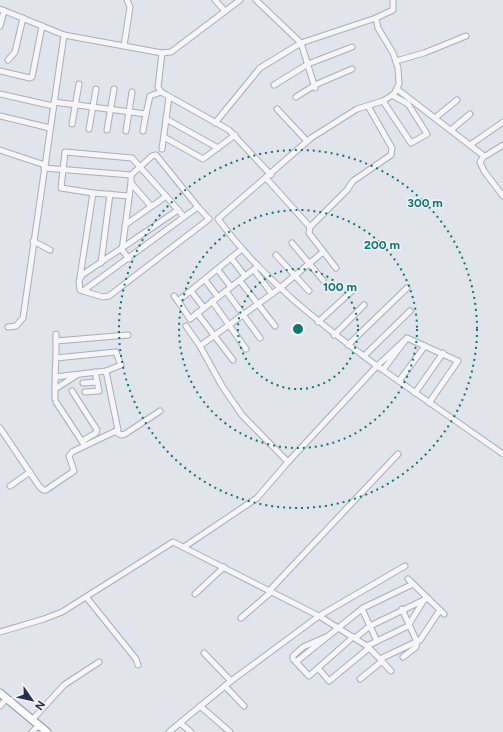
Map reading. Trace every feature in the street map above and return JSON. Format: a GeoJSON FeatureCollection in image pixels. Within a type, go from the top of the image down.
{"type":"FeatureCollection","features":[{"type":"Feature","properties":{"kind":"highway"},"geometry":{"type":"LineString","coordinates":[[0,693],[47,732]]}},
{"type":"Feature","properties":{"kind":"street"},"geometry":{"type":"LineString","coordinates":[[124,46],[130,7],[128,0]]}},
{"type":"Feature","properties":{"kind":"street"},"geometry":{"type":"LineString","coordinates":[[215,0],[225,11]]}},
{"type":"Feature","properties":{"kind":"street"},"geometry":{"type":"LineString","coordinates":[[0,26],[2,10],[64,35],[162,53],[171,52],[240,0]]}},
{"type":"Feature","properties":{"kind":"street"},"geometry":{"type":"LineString","coordinates":[[256,0],[301,43],[315,86]]}},
{"type":"Feature","properties":{"kind":"street"},"geometry":{"type":"LineString","coordinates":[[215,123],[258,70],[301,43],[376,18],[393,10],[393,0]]}},
{"type":"Feature","properties":{"kind":"street"},"geometry":{"type":"LineString","coordinates":[[8,60],[15,52],[23,18]]}},
{"type":"Feature","properties":{"kind":"street"},"geometry":{"type":"LineString","coordinates":[[272,294],[256,268],[218,219],[307,141],[357,109],[383,101],[392,95],[397,89],[400,80],[396,61],[378,28],[376,18]]}},
{"type":"Feature","properties":{"kind":"street"},"geometry":{"type":"LineString","coordinates":[[0,71],[30,78],[32,77],[42,26]]}},
{"type":"Feature","properties":{"kind":"street"},"geometry":{"type":"LineString","coordinates":[[8,327],[16,326],[23,318],[64,35]]}},
{"type":"Feature","properties":{"kind":"street"},"geometry":{"type":"LineString","coordinates":[[396,61],[424,53],[466,36]]}},
{"type":"Feature","properties":{"kind":"street"},"geometry":{"type":"LineString","coordinates":[[274,85],[308,64],[352,48]]}},
{"type":"Feature","properties":{"kind":"street"},"geometry":{"type":"LineString","coordinates":[[162,53],[158,87],[161,92],[235,135],[310,227]]}},
{"type":"Feature","properties":{"kind":"street"},"geometry":{"type":"LineString","coordinates":[[296,97],[315,86],[352,69]]}},
{"type":"Feature","properties":{"kind":"street"},"geometry":{"type":"LineString","coordinates":[[72,124],[79,84]]}},
{"type":"Feature","properties":{"kind":"street"},"geometry":{"type":"LineString","coordinates":[[89,129],[96,89]]}},
{"type":"Feature","properties":{"kind":"street"},"geometry":{"type":"LineString","coordinates":[[107,130],[114,89]]}},
{"type":"Feature","properties":{"kind":"street"},"geometry":{"type":"LineString","coordinates":[[397,89],[484,156]]}},
{"type":"Feature","properties":{"kind":"street"},"geometry":{"type":"LineString","coordinates":[[126,130],[132,92]]}},
{"type":"Feature","properties":{"kind":"street"},"geometry":{"type":"LineString","coordinates":[[143,131],[150,96],[161,92]]}},
{"type":"Feature","properties":{"kind":"street"},"geometry":{"type":"LineString","coordinates":[[0,94],[54,104],[75,105],[146,114]]}},
{"type":"Feature","properties":{"kind":"street"},"geometry":{"type":"LineString","coordinates":[[383,101],[411,143],[427,134],[408,104],[392,95]]}},
{"type":"Feature","properties":{"kind":"street"},"geometry":{"type":"LineString","coordinates":[[162,149],[169,97]]}},
{"type":"Feature","properties":{"kind":"street"},"geometry":{"type":"LineString","coordinates":[[435,118],[457,100]]}},
{"type":"Feature","properties":{"kind":"street"},"geometry":{"type":"LineString","coordinates":[[336,268],[309,233],[310,227],[347,190],[353,181],[391,154],[392,148],[368,106]]}},
{"type":"Feature","properties":{"kind":"street"},"geometry":{"type":"LineString","coordinates":[[277,109],[307,141]]}},
{"type":"Feature","properties":{"kind":"street"},"geometry":{"type":"LineString","coordinates":[[451,130],[470,114]]}},
{"type":"Feature","properties":{"kind":"street"},"geometry":{"type":"LineString","coordinates":[[0,116],[50,128]]}},
{"type":"Feature","properties":{"kind":"street"},"geometry":{"type":"LineString","coordinates":[[166,119],[218,148]]}},
{"type":"Feature","properties":{"kind":"street"},"geometry":{"type":"LineString","coordinates":[[470,145],[503,122]]}},
{"type":"Feature","properties":{"kind":"street"},"geometry":{"type":"LineString","coordinates":[[164,137],[201,158],[204,158],[235,135]]}},
{"type":"Feature","properties":{"kind":"street"},"geometry":{"type":"LineString","coordinates":[[503,145],[484,156],[480,162],[484,171],[503,196]]}},
{"type":"Feature","properties":{"kind":"street"},"geometry":{"type":"LineString","coordinates":[[0,150],[44,167],[63,170],[131,175],[152,156],[156,155],[198,207],[208,217],[208,221],[109,296],[103,297],[83,291],[79,286],[93,192]]}},
{"type":"Feature","properties":{"kind":"street"},"geometry":{"type":"LineString","coordinates":[[129,196],[61,188],[64,154],[68,152],[131,158],[184,217]]}},
{"type":"Feature","properties":{"kind":"street"},"geometry":{"type":"LineString","coordinates":[[129,259],[122,250],[131,175]]}},
{"type":"Feature","properties":{"kind":"street"},"geometry":{"type":"LineString","coordinates":[[131,183],[148,204],[152,206]]}},
{"type":"Feature","properties":{"kind":"street"},"geometry":{"type":"LineString","coordinates":[[101,263],[110,194]]}},
{"type":"Feature","properties":{"kind":"street"},"geometry":{"type":"LineString","coordinates":[[125,225],[166,196]]}},
{"type":"Feature","properties":{"kind":"street"},"geometry":{"type":"LineString","coordinates":[[83,291],[129,259],[198,207]]}},
{"type":"Feature","properties":{"kind":"street"},"geometry":{"type":"LineString","coordinates":[[80,277],[122,250],[178,210]]}},
{"type":"Feature","properties":{"kind":"street"},"geometry":{"type":"LineString","coordinates":[[33,241],[50,250]]}},
{"type":"Feature","properties":{"kind":"street"},"geometry":{"type":"LineString","coordinates":[[292,243],[323,280]]}},
{"type":"Feature","properties":{"kind":"street"},"geometry":{"type":"LineString","coordinates":[[178,301],[242,249]]}},
{"type":"Feature","properties":{"kind":"street"},"geometry":{"type":"LineString","coordinates":[[200,346],[280,288],[323,252]]}},
{"type":"Feature","properties":{"kind":"street"},"geometry":{"type":"LineString","coordinates":[[276,255],[309,292]]}},
{"type":"Feature","properties":{"kind":"street"},"geometry":{"type":"LineString","coordinates":[[231,258],[246,276]]}},
{"type":"Feature","properties":{"kind":"street"},"geometry":{"type":"LineString","coordinates":[[174,296],[190,319],[256,268]]}},
{"type":"Feature","properties":{"kind":"street"},"geometry":{"type":"LineString","coordinates":[[256,268],[334,335],[503,454]]}},
{"type":"Feature","properties":{"kind":"street"},"geometry":{"type":"LineString","coordinates":[[218,270],[231,287]]}},
{"type":"Feature","properties":{"kind":"street"},"geometry":{"type":"LineString","coordinates":[[205,280],[218,297]]}},
{"type":"Feature","properties":{"kind":"street"},"geometry":{"type":"LineString","coordinates":[[240,280],[275,326]]}},
{"type":"Feature","properties":{"kind":"street"},"geometry":{"type":"LineString","coordinates":[[348,345],[407,288]]}},
{"type":"Feature","properties":{"kind":"street"},"geometry":{"type":"LineString","coordinates":[[191,291],[204,308]]}},
{"type":"Feature","properties":{"kind":"street"},"geometry":{"type":"LineString","coordinates":[[226,291],[260,338]]}},
{"type":"Feature","properties":{"kind":"street"},"geometry":{"type":"LineString","coordinates":[[318,322],[352,291]]}},
{"type":"Feature","properties":{"kind":"street"},"geometry":{"type":"LineString","coordinates":[[212,302],[246,349]]}},
{"type":"Feature","properties":{"kind":"street"},"geometry":{"type":"LineString","coordinates":[[334,335],[364,305]]}},
{"type":"Feature","properties":{"kind":"street"},"geometry":{"type":"LineString","coordinates":[[364,356],[410,311]]}},
{"type":"Feature","properties":{"kind":"street"},"geometry":{"type":"LineString","coordinates":[[197,313],[233,360]]}},
{"type":"Feature","properties":{"kind":"street"},"geometry":{"type":"LineString","coordinates":[[186,326],[200,346],[238,411],[288,462]]}},
{"type":"Feature","properties":{"kind":"street"},"geometry":{"type":"LineString","coordinates":[[56,334],[55,400],[85,446]]}},
{"type":"Feature","properties":{"kind":"street"},"geometry":{"type":"LineString","coordinates":[[56,341],[128,335]]}},
{"type":"Feature","properties":{"kind":"street"},"geometry":{"type":"LineString","coordinates":[[407,338],[457,359],[457,363],[429,403]]}},
{"type":"Feature","properties":{"kind":"street"},"geometry":{"type":"LineString","coordinates":[[184,547],[257,498],[288,462],[377,366],[407,338]]}},
{"type":"Feature","properties":{"kind":"street"},"geometry":{"type":"LineString","coordinates":[[383,370],[407,338]]}},
{"type":"Feature","properties":{"kind":"street"},"geometry":{"type":"LineString","coordinates":[[399,381],[425,346]]}},
{"type":"Feature","properties":{"kind":"street"},"geometry":{"type":"LineString","coordinates":[[55,377],[106,371],[121,365],[116,350],[56,358]]}},
{"type":"Feature","properties":{"kind":"street"},"geometry":{"type":"LineString","coordinates":[[415,393],[443,354]]}},
{"type":"Feature","properties":{"kind":"street"},"geometry":{"type":"LineString","coordinates":[[0,428],[41,489],[46,490],[73,472],[74,467],[69,456],[72,452],[116,432],[118,426],[106,371]]}},
{"type":"Feature","properties":{"kind":"street"},"geometry":{"type":"LineString","coordinates":[[85,392],[99,391],[95,372]]}},
{"type":"Feature","properties":{"kind":"street"},"geometry":{"type":"LineString","coordinates":[[55,390],[78,374]]}},
{"type":"Feature","properties":{"kind":"street"},"geometry":{"type":"LineString","coordinates":[[83,383],[97,382]]}},
{"type":"Feature","properties":{"kind":"street"},"geometry":{"type":"LineString","coordinates":[[72,391],[97,428],[96,433],[82,441]]}},
{"type":"Feature","properties":{"kind":"street"},"geometry":{"type":"LineString","coordinates":[[116,432],[122,435],[125,434],[160,411]]}},
{"type":"Feature","properties":{"kind":"street"},"geometry":{"type":"LineString","coordinates":[[241,618],[270,591],[398,454]]}},
{"type":"Feature","properties":{"kind":"street"},"geometry":{"type":"LineString","coordinates":[[10,486],[30,472]]}},
{"type":"Feature","properties":{"kind":"street"},"geometry":{"type":"LineString","coordinates":[[0,632],[52,616],[86,598],[173,542],[319,616],[368,647],[392,672]]}},
{"type":"Feature","properties":{"kind":"street"},"geometry":{"type":"LineString","coordinates":[[169,732],[231,681],[319,616],[405,566]]}},
{"type":"Feature","properties":{"kind":"street"},"geometry":{"type":"LineString","coordinates":[[195,594],[224,567]]}},
{"type":"Feature","properties":{"kind":"street"},"geometry":{"type":"LineString","coordinates":[[408,579],[426,599],[444,614]]}},
{"type":"Feature","properties":{"kind":"street"},"geometry":{"type":"LineString","coordinates":[[413,584],[362,610],[326,637],[303,647],[292,658],[308,676],[370,626],[402,609],[426,599]]}},
{"type":"Feature","properties":{"kind":"street"},"geometry":{"type":"LineString","coordinates":[[86,598],[136,659],[138,665]]}},
{"type":"Feature","properties":{"kind":"street"},"geometry":{"type":"LineString","coordinates":[[318,668],[329,681],[368,647],[410,624],[426,599]]}},
{"type":"Feature","properties":{"kind":"street"},"geometry":{"type":"LineString","coordinates":[[402,609],[417,642]]}},
{"type":"Feature","properties":{"kind":"street"},"geometry":{"type":"LineString","coordinates":[[362,610],[377,641]]}},
{"type":"Feature","properties":{"kind":"street"},"geometry":{"type":"LineString","coordinates":[[403,657],[416,647],[417,642],[440,610]]}},
{"type":"Feature","properties":{"kind":"street"},"geometry":{"type":"LineString","coordinates":[[360,679],[381,660],[417,642]]}},
{"type":"Feature","properties":{"kind":"street"},"geometry":{"type":"LineString","coordinates":[[397,651],[408,661]]}},
{"type":"Feature","properties":{"kind":"street"},"geometry":{"type":"LineString","coordinates":[[204,653],[231,681]]}},
{"type":"Feature","properties":{"kind":"street"},"geometry":{"type":"LineString","coordinates":[[32,720],[64,685],[99,662]]}},
{"type":"Feature","properties":{"kind":"street"},"geometry":{"type":"LineString","coordinates":[[225,686],[244,706]]}},
{"type":"Feature","properties":{"kind":"street"},"geometry":{"type":"LineString","coordinates":[[0,706],[6,699]]}},
{"type":"Feature","properties":{"kind":"street"},"geometry":{"type":"LineString","coordinates":[[200,706],[230,732]]}},
{"type":"Feature","properties":{"kind":"street"},"geometry":{"type":"LineString","coordinates":[[180,723],[191,732]]}},
{"type":"Feature","properties":{"kind":"street"},"geometry":{"type":"LineString","coordinates":[[32,732],[38,726]]}}]}
